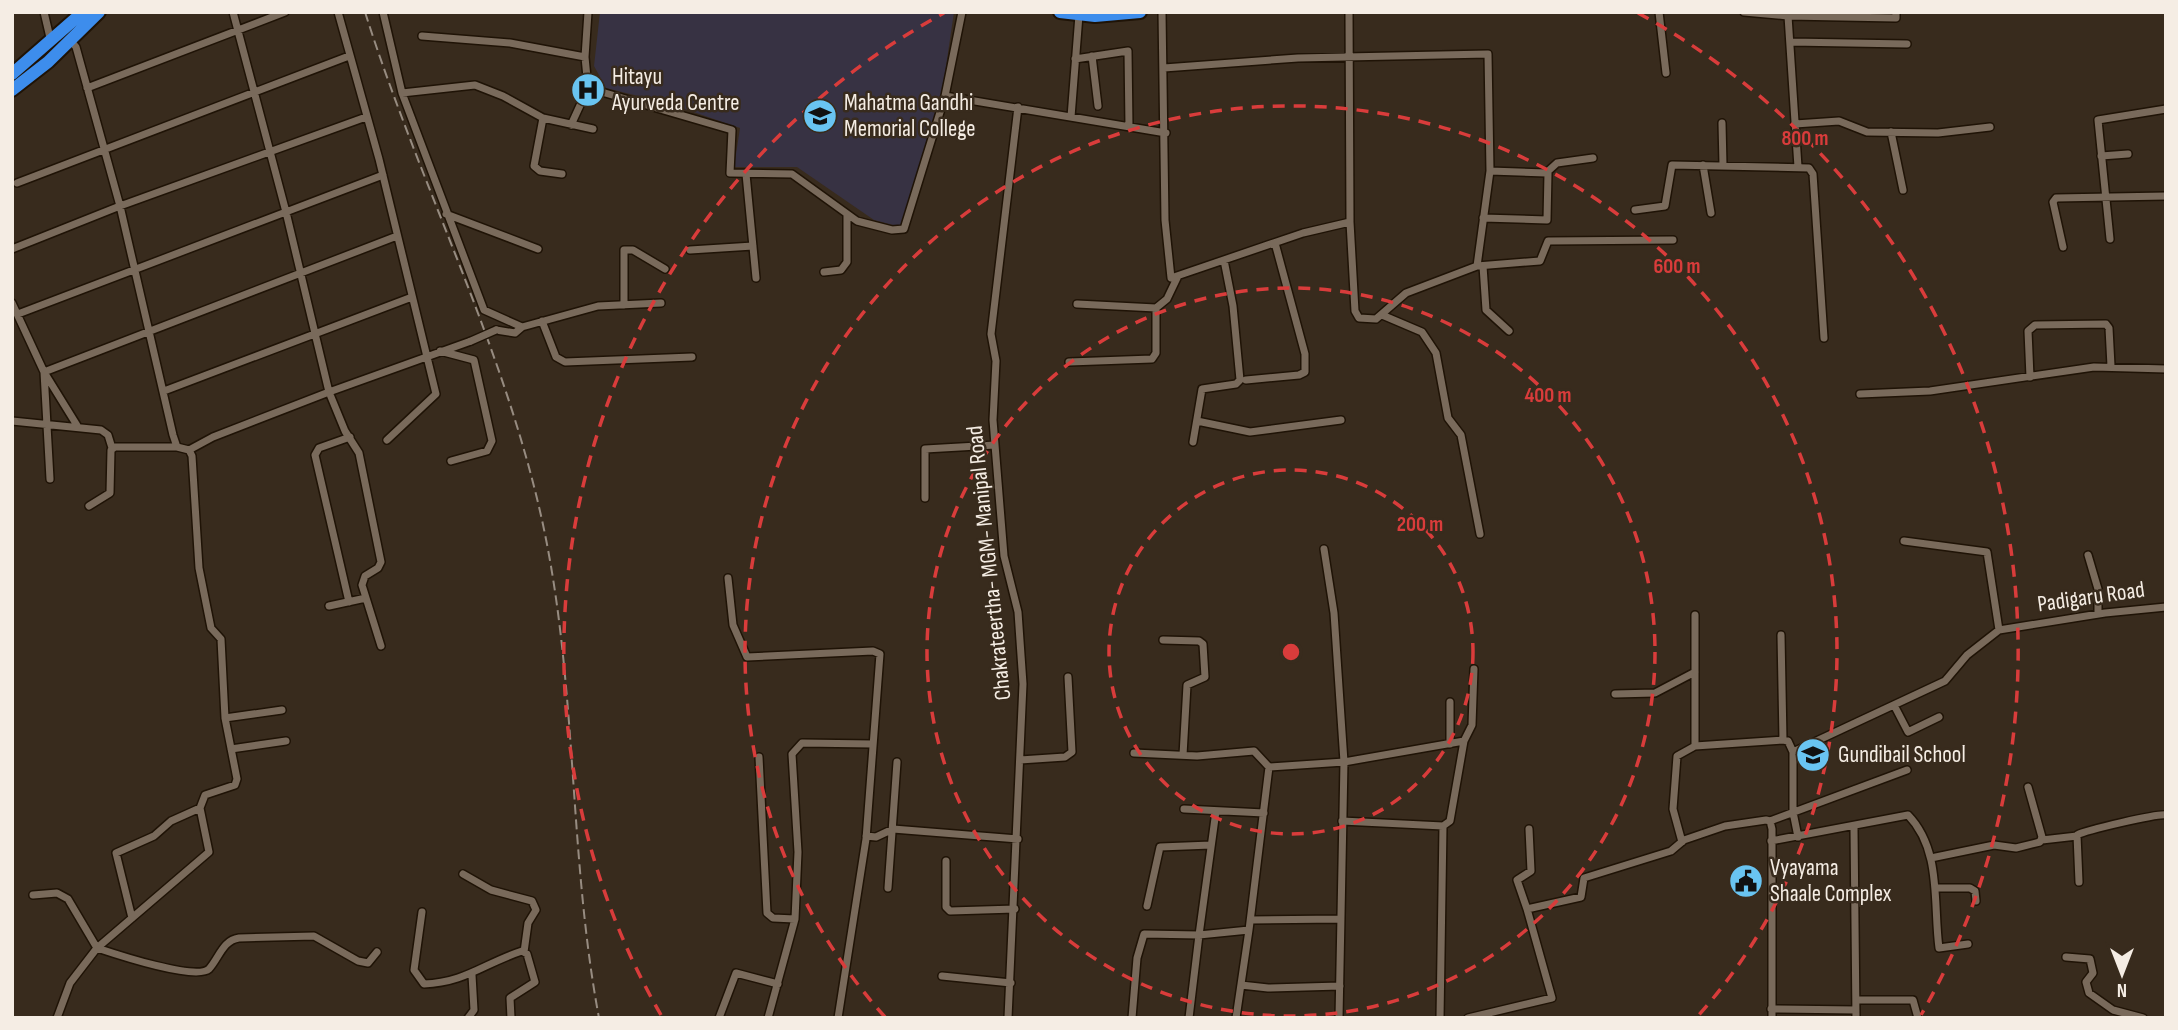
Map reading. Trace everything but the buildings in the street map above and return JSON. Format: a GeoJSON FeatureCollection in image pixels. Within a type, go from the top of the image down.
{"type":"FeatureCollection","features":[{"type":"Feature","properties":{"kind":"highway"},"geometry":{"type":"LineString","coordinates":[[12,74],[51,43],[83,12]]}},
{"type":"Feature","properties":{"kind":"highway"},"geometry":{"type":"LineString","coordinates":[[12,90],[99,12]]}},
{"type":"Feature","properties":{"kind":"highway"},"geometry":{"type":"LineString","coordinates":[[1060,12],[1079,15],[1140,12]]}},
{"type":"Feature","properties":{"kind":"street"},"geometry":{"type":"LineString","coordinates":[[44,12],[51,43]]}},
{"type":"Feature","properties":{"kind":"street"},"geometry":{"type":"LineString","coordinates":[[233,12],[247,57],[329,392],[359,453],[381,562],[378,568],[365,576],[362,586],[381,646]]}},
{"type":"Feature","properties":{"kind":"street"},"geometry":{"type":"LineString","coordinates":[[87,88],[285,12]]}},
{"type":"Feature","properties":{"kind":"street"},"geometry":{"type":"LineString","coordinates":[[338,12],[383,175],[436,394],[387,439]]}},
{"type":"Feature","properties":{"kind":"street"},"geometry":{"type":"LineString","coordinates":[[383,12],[402,93],[484,310],[522,327]]}},
{"type":"Feature","properties":{"kind":"street"},"geometry":{"type":"LineString","coordinates":[[571,125],[589,88],[585,57],[588,12]]}},
{"type":"Feature","properties":{"kind":"street"},"geometry":{"type":"LineString","coordinates":[[589,88],[732,130],[730,173],[792,174],[857,221],[892,230],[904,229],[945,96],[962,12]]}},
{"type":"Feature","properties":{"kind":"street"},"geometry":{"type":"LineString","coordinates":[[1162,12],[1166,133],[1165,220],[1171,278],[1275,243],[1350,222]]}},
{"type":"Feature","properties":{"kind":"street"},"geometry":{"type":"LineString","coordinates":[[1349,12],[1350,222],[1356,315],[1362,320],[1372,320],[1382,315],[1389,304],[1406,293],[1480,266],[1540,261],[1544,259],[1545,243],[1548,241],[1673,240]]}},
{"type":"Feature","properties":{"kind":"street"},"geometry":{"type":"LineString","coordinates":[[1659,12],[1665,73]]}},
{"type":"Feature","properties":{"kind":"street"},"geometry":{"type":"LineString","coordinates":[[1744,12],[1788,16],[1896,18],[1896,12]]}},
{"type":"Feature","properties":{"kind":"street"},"geometry":{"type":"LineString","coordinates":[[1071,117],[1079,15]]}},
{"type":"Feature","properties":{"kind":"street"},"geometry":{"type":"LineString","coordinates":[[1788,16],[1798,167]]}},
{"type":"Feature","properties":{"kind":"street"},"geometry":{"type":"LineString","coordinates":[[422,36],[510,43],[585,57]]}},
{"type":"Feature","properties":{"kind":"street"},"geometry":{"type":"LineString","coordinates":[[70,40],[76,47],[120,206],[177,447]]}},
{"type":"Feature","properties":{"kind":"street"},"geometry":{"type":"LineString","coordinates":[[1791,42],[1907,44]]}},
{"type":"Feature","properties":{"kind":"street"},"geometry":{"type":"LineString","coordinates":[[1075,58],[1128,51],[1129,127]]}},
{"type":"Feature","properties":{"kind":"street"},"geometry":{"type":"LineString","coordinates":[[1164,68],[1351,56],[1488,54],[1490,171],[1480,266],[1486,310],[1508,331]]}},
{"type":"Feature","properties":{"kind":"street"},"geometry":{"type":"LineString","coordinates":[[17,183],[104,152],[349,56]]}},
{"type":"Feature","properties":{"kind":"street"},"geometry":{"type":"LineString","coordinates":[[1093,56],[1098,106]]}},
{"type":"Feature","properties":{"kind":"street"},"geometry":{"type":"LineString","coordinates":[[402,93],[475,85],[503,96],[543,118],[593,129]]}},
{"type":"Feature","properties":{"kind":"street"},"geometry":{"type":"LineString","coordinates":[[945,96],[1166,133]]}},
{"type":"Feature","properties":{"kind":"street","name":"Chakrateertha- MGM- Manipal Road"},"geometry":{"type":"LineString","coordinates":[[1008,1018],[1015,909],[1023,684],[1017,612],[1004,555],[995,445],[996,361],[992,334],[1018,107]]}},
{"type":"Feature","properties":{"kind":"street"},"geometry":{"type":"LineString","coordinates":[[2110,239],[2098,120],[2166,109]]}},
{"type":"Feature","properties":{"kind":"street"},"geometry":{"type":"LineString","coordinates":[[12,249],[120,206],[270,154],[366,117]]}},
{"type":"Feature","properties":{"kind":"street"},"geometry":{"type":"LineString","coordinates":[[543,118],[534,166],[540,171],[562,174]]}},
{"type":"Feature","properties":{"kind":"street"},"geometry":{"type":"LineString","coordinates":[[1795,124],[1839,121],[1867,132],[1938,133],[1990,127]]}},
{"type":"Feature","properties":{"kind":"street"},"geometry":{"type":"LineString","coordinates":[[1722,123],[1723,165]]}},
{"type":"Feature","properties":{"kind":"street"},"geometry":{"type":"LineString","coordinates":[[1891,132],[1903,190]]}},
{"type":"Feature","properties":{"kind":"street"},"geometry":{"type":"LineString","coordinates":[[2101,156],[2128,154]]}},
{"type":"Feature","properties":{"kind":"street"},"geometry":{"type":"LineString","coordinates":[[1483,218],[1547,220],[1548,173],[1557,163],[1594,158]]}},
{"type":"Feature","properties":{"kind":"street"},"geometry":{"type":"LineString","coordinates":[[1703,165],[1711,213]]}},
{"type":"Feature","properties":{"kind":"street"},"geometry":{"type":"LineString","coordinates":[[1635,210],[1665,206],[1671,166],[1809,168],[1813,173],[1824,338]]}},
{"type":"Feature","properties":{"kind":"street"},"geometry":{"type":"LineString","coordinates":[[1490,171],[1548,173]]}},
{"type":"Feature","properties":{"kind":"street"},"geometry":{"type":"LineString","coordinates":[[746,173],[756,278]]}},
{"type":"Feature","properties":{"kind":"street"},"geometry":{"type":"LineString","coordinates":[[18,314],[383,175]]}},
{"type":"Feature","properties":{"kind":"street"},"geometry":{"type":"LineString","coordinates":[[2063,247],[2054,199],[2166,196]]}},
{"type":"Feature","properties":{"kind":"street"},"geometry":{"type":"LineString","coordinates":[[446,214],[538,249]]}},
{"type":"Feature","properties":{"kind":"street"},"geometry":{"type":"LineString","coordinates":[[824,272],[841,270],[847,262],[847,215]]}},
{"type":"Feature","properties":{"kind":"street"},"geometry":{"type":"LineString","coordinates":[[44,372],[397,236]]}},
{"type":"Feature","properties":{"kind":"street"},"geometry":{"type":"LineString","coordinates":[[1246,380],[1299,375],[1305,372],[1305,354],[1275,243]]}},
{"type":"Feature","properties":{"kind":"street"},"geometry":{"type":"LineString","coordinates":[[690,250],[753,246]]}},
{"type":"Feature","properties":{"kind":"street"},"geometry":{"type":"LineString","coordinates":[[624,305],[624,250],[633,250],[665,269]]}},
{"type":"Feature","properties":{"kind":"street"},"geometry":{"type":"LineString","coordinates":[[1193,442],[1204,386],[1236,384],[1240,380],[1233,306],[1224,260]]}},
{"type":"Feature","properties":{"kind":"street"},"geometry":{"type":"LineString","coordinates":[[1077,304],[1156,308],[1167,299],[1178,276]]}},
{"type":"Feature","properties":{"kind":"street"},"geometry":{"type":"LineString","coordinates":[[164,391],[315,331],[412,298]]}},
{"type":"Feature","properties":{"kind":"street"},"geometry":{"type":"LineString","coordinates":[[12,303],[44,372],[78,427]]}},
{"type":"Feature","properties":{"kind":"street"},"geometry":{"type":"LineString","coordinates":[[188,450],[213,437],[496,330],[515,332],[541,321],[598,306],[661,303]]}},
{"type":"Feature","properties":{"kind":"street"},"geometry":{"type":"LineString","coordinates":[[1069,362],[1152,359],[1156,353],[1156,308]]}},
{"type":"Feature","properties":{"kind":"street"},"geometry":{"type":"LineString","coordinates":[[1382,315],[1422,332],[1436,353],[1448,418],[1461,435],[1479,534]]}},
{"type":"Feature","properties":{"kind":"street"},"geometry":{"type":"LineString","coordinates":[[541,321],[556,357],[565,362],[692,356]]}},
{"type":"Feature","properties":{"kind":"street"},"geometry":{"type":"LineString","coordinates":[[2030,377],[2028,331],[2035,325],[2106,324],[2109,328],[2110,366]]}},
{"type":"Feature","properties":{"kind":"street"},"geometry":{"type":"LineString","coordinates":[[440,351],[474,360],[492,441],[487,451],[451,461]]}},
{"type":"Feature","properties":{"kind":"street"},"geometry":{"type":"LineString","coordinates":[[1860,394],[1930,390],[2110,366],[2166,369]]}},
{"type":"Feature","properties":{"kind":"street"},"geometry":{"type":"LineString","coordinates":[[44,372],[50,480]]}},
{"type":"Feature","properties":{"kind":"street"},"geometry":{"type":"LineString","coordinates":[[1197,421],[1250,432],[1341,420]]}},
{"type":"Feature","properties":{"kind":"street"},"geometry":{"type":"LineString","coordinates":[[12,421],[106,432],[112,448],[110,493],[89,506]]}},
{"type":"Feature","properties":{"kind":"street"},"geometry":{"type":"LineString","coordinates":[[349,602],[315,455],[319,448],[350,437]]}},
{"type":"Feature","properties":{"kind":"street"},"geometry":{"type":"LineString","coordinates":[[925,498],[925,449],[995,445]]}},
{"type":"Feature","properties":{"kind":"street"},"geometry":{"type":"LineString","coordinates":[[57,1018],[70,983],[97,948],[209,852],[200,808],[205,795],[234,785],[237,779],[225,718],[221,639],[211,628],[199,568],[199,529],[192,456],[188,450],[177,447],[112,448]]}},
{"type":"Feature","properties":{"kind":"street"},"geometry":{"type":"LineString","coordinates":[[1793,752],[1945,681],[1967,655],[1999,630],[1987,552],[1904,541]]}},
{"type":"Feature","properties":{"kind":"street"},"geometry":{"type":"LineString","coordinates":[[1324,549],[1334,613],[1344,762],[1339,1018]]}},
{"type":"Feature","properties":{"kind":"street"},"geometry":{"type":"LineString","coordinates":[[2088,555],[2098,589],[2098,614]]}},
{"type":"Feature","properties":{"kind":"street"},"geometry":{"type":"LineString","coordinates":[[728,578],[733,625],[747,657],[878,652],[866,836],[838,1018]]}},
{"type":"Feature","properties":{"kind":"street"},"geometry":{"type":"LineString","coordinates":[[329,606],[366,598]]}},
{"type":"Feature","properties":{"kind":"street","name":"Padigaru Road"},"geometry":{"type":"LineString","coordinates":[[1999,630],[2098,614],[2166,607]]}},
{"type":"Feature","properties":{"kind":"street"},"geometry":{"type":"LineString","coordinates":[[1695,615],[1695,746]]}},
{"type":"Feature","properties":{"kind":"street"},"geometry":{"type":"LineString","coordinates":[[1782,635],[1783,740]]}},
{"type":"Feature","properties":{"kind":"street"},"geometry":{"type":"LineString","coordinates":[[1163,640],[1199,641],[1203,644],[1205,677],[1186,685],[1182,755]]}},
{"type":"Feature","properties":{"kind":"street"},"geometry":{"type":"LineString","coordinates":[[1342,821],[1443,825],[1451,819],[1464,741],[1472,725],[1474,669]]}},
{"type":"Feature","properties":{"kind":"street"},"geometry":{"type":"LineString","coordinates":[[1615,694],[1655,693],[1695,672]]}},
{"type":"Feature","properties":{"kind":"street"},"geometry":{"type":"LineString","coordinates":[[1020,760],[1065,757],[1072,752],[1068,677]]}},
{"type":"Feature","properties":{"kind":"street"},"geometry":{"type":"LineString","coordinates":[[1450,702],[1450,744]]}},
{"type":"Feature","properties":{"kind":"street"},"geometry":{"type":"LineString","coordinates":[[1894,705],[1908,732],[1939,717]]}},
{"type":"Feature","properties":{"kind":"street"},"geometry":{"type":"LineString","coordinates":[[225,718],[282,710]]}},
{"type":"Feature","properties":{"kind":"street"},"geometry":{"type":"LineString","coordinates":[[1682,842],[1673,809],[1677,756],[1695,746],[1783,740],[1788,741],[1793,752],[1793,811],[1798,837]]}},
{"type":"Feature","properties":{"kind":"street"},"geometry":{"type":"LineString","coordinates":[[231,749],[286,741]]}},
{"type":"Feature","properties":{"kind":"street"},"geometry":{"type":"LineString","coordinates":[[1269,768],[1344,762],[1464,741]]}},
{"type":"Feature","properties":{"kind":"street"},"geometry":{"type":"LineString","coordinates":[[768,1018],[795,919],[797,841],[792,754],[802,743],[872,744]]}},
{"type":"Feature","properties":{"kind":"street"},"geometry":{"type":"LineString","coordinates":[[1134,753],[1182,755],[1254,751],[1269,768],[1236,1018]]}},
{"type":"Feature","properties":{"kind":"street"},"geometry":{"type":"LineString","coordinates":[[759,757],[767,913],[772,918],[795,919]]}},
{"type":"Feature","properties":{"kind":"street"},"geometry":{"type":"LineString","coordinates":[[888,888],[897,762]]}},
{"type":"Feature","properties":{"kind":"street"},"geometry":{"type":"LineString","coordinates":[[1527,909],[1581,897],[1584,877],[1671,852],[1682,842],[1724,826],[1770,821],[1907,770]]}},
{"type":"Feature","properties":{"kind":"street"},"geometry":{"type":"LineString","coordinates":[[2028,787],[2042,840]]}},
{"type":"Feature","properties":{"kind":"street"},"geometry":{"type":"LineString","coordinates":[[131,918],[116,853],[154,836],[171,821],[200,808]]}},
{"type":"Feature","properties":{"kind":"street"},"geometry":{"type":"LineString","coordinates":[[1184,809],[1264,813]]}},
{"type":"Feature","properties":{"kind":"street"},"geometry":{"type":"LineString","coordinates":[[1188,1018],[1216,811]]}},
{"type":"Feature","properties":{"kind":"street"},"geometry":{"type":"LineString","coordinates":[[1931,858],[1994,845],[2016,848],[2042,840],[2077,836],[2099,827],[2141,821],[2155,813],[2166,815]]}},
{"type":"Feature","properties":{"kind":"street"},"geometry":{"type":"LineString","coordinates":[[1772,841],[1854,828],[1908,815],[1931,858],[1937,888],[1939,948],[1968,944]]}},
{"type":"Feature","properties":{"kind":"street"},"geometry":{"type":"LineString","coordinates":[[1770,821],[1772,1013],[1856,1014],[1854,828]]}},
{"type":"Feature","properties":{"kind":"street"},"geometry":{"type":"LineString","coordinates":[[1440,1018],[1443,825]]}},
{"type":"Feature","properties":{"kind":"street"},"geometry":{"type":"LineString","coordinates":[[866,836],[876,837],[893,829],[1017,839]]}},
{"type":"Feature","properties":{"kind":"street"},"geometry":{"type":"LineString","coordinates":[[1468,1018],[1552,998],[1517,880],[1531,871],[1529,829]]}},
{"type":"Feature","properties":{"kind":"street"},"geometry":{"type":"LineString","coordinates":[[2077,836],[2079,882]]}},
{"type":"Feature","properties":{"kind":"street"},"geometry":{"type":"LineString","coordinates":[[1147,906],[1160,847],[1212,845]]}},
{"type":"Feature","properties":{"kind":"street"},"geometry":{"type":"LineString","coordinates":[[946,861],[946,907],[950,911],[1015,909]]}},
{"type":"Feature","properties":{"kind":"street"},"geometry":{"type":"LineString","coordinates":[[463,874],[491,890],[532,901],[536,910],[528,923],[524,952],[535,982],[510,998],[511,1018]]}},
{"type":"Feature","properties":{"kind":"street"},"geometry":{"type":"LineString","coordinates":[[1937,888],[1970,888],[1975,891],[1976,901]]}},
{"type":"Feature","properties":{"kind":"street"},"geometry":{"type":"LineString","coordinates":[[33,895],[57,893],[68,899],[97,948],[125,958],[197,974],[208,969],[229,941],[239,938],[314,936],[358,961],[368,963],[377,953]]}},
{"type":"Feature","properties":{"kind":"street"},"geometry":{"type":"LineString","coordinates":[[422,912],[414,970],[420,982],[454,982],[472,975],[490,962],[524,952]]}},
{"type":"Feature","properties":{"kind":"street"},"geometry":{"type":"LineString","coordinates":[[1251,920],[1340,919]]}},
{"type":"Feature","properties":{"kind":"street"},"geometry":{"type":"LineString","coordinates":[[1132,1018],[1137,958],[1144,934],[1199,935],[1249,930]]}},
{"type":"Feature","properties":{"kind":"street"},"geometry":{"type":"LineString","coordinates":[[2066,957],[2090,959],[2093,970],[2086,982],[2088,993],[2113,1010],[2143,1018]]}},
{"type":"Feature","properties":{"kind":"street"},"geometry":{"type":"LineString","coordinates":[[719,1018],[736,973],[778,984]]}},
{"type":"Feature","properties":{"kind":"street"},"geometry":{"type":"LineString","coordinates":[[468,1018],[474,1010],[472,975]]}},
{"type":"Feature","properties":{"kind":"street"},"geometry":{"type":"LineString","coordinates":[[942,975],[1010,983]]}},
{"type":"Feature","properties":{"kind":"street"},"geometry":{"type":"LineString","coordinates":[[1241,985],[1268,988],[1339,986]]}},
{"type":"Feature","properties":{"kind":"street"},"geometry":{"type":"LineString","coordinates":[[1856,1000],[1913,1000],[1918,1018]]}},
{"type":"Feature","properties":{"kind":"shaded area","name":"Mahatma Gandhi Memorial College"},"geometry":{"type":"Polygon","coordinates":[[[600,12],[954,12],[941,100],[901,227],[874,220],[797,167],[734,167],[740,128],[670,104],[606,88],[594,66],[600,12]]]}},
{"type":"Feature","properties":{"kind":"railway"},"geometry":{"type":"LineString","coordinates":[[365,12],[505,390],[542,520],[562,644],[582,894],[599,1018]]}},
{"type":"Feature","properties":{"kind":"place","name":"Hitayu Ayurveda Centre"},"geometry":{"type":"Point","coordinates":[588,90]}},
{"type":"Feature","properties":{"kind":"place","name":"Mahatma Gandhi Memorial College"},"geometry":{"type":"Point","coordinates":[820,116]}},
{"type":"Feature","properties":{"kind":"place","name":"Gundibail School"},"geometry":{"type":"Point","coordinates":[1813,755]}},
{"type":"Feature","properties":{"kind":"place","name":"Vyayama Shaale Complex"},"geometry":{"type":"Point","coordinates":[1746,881]}}]}
